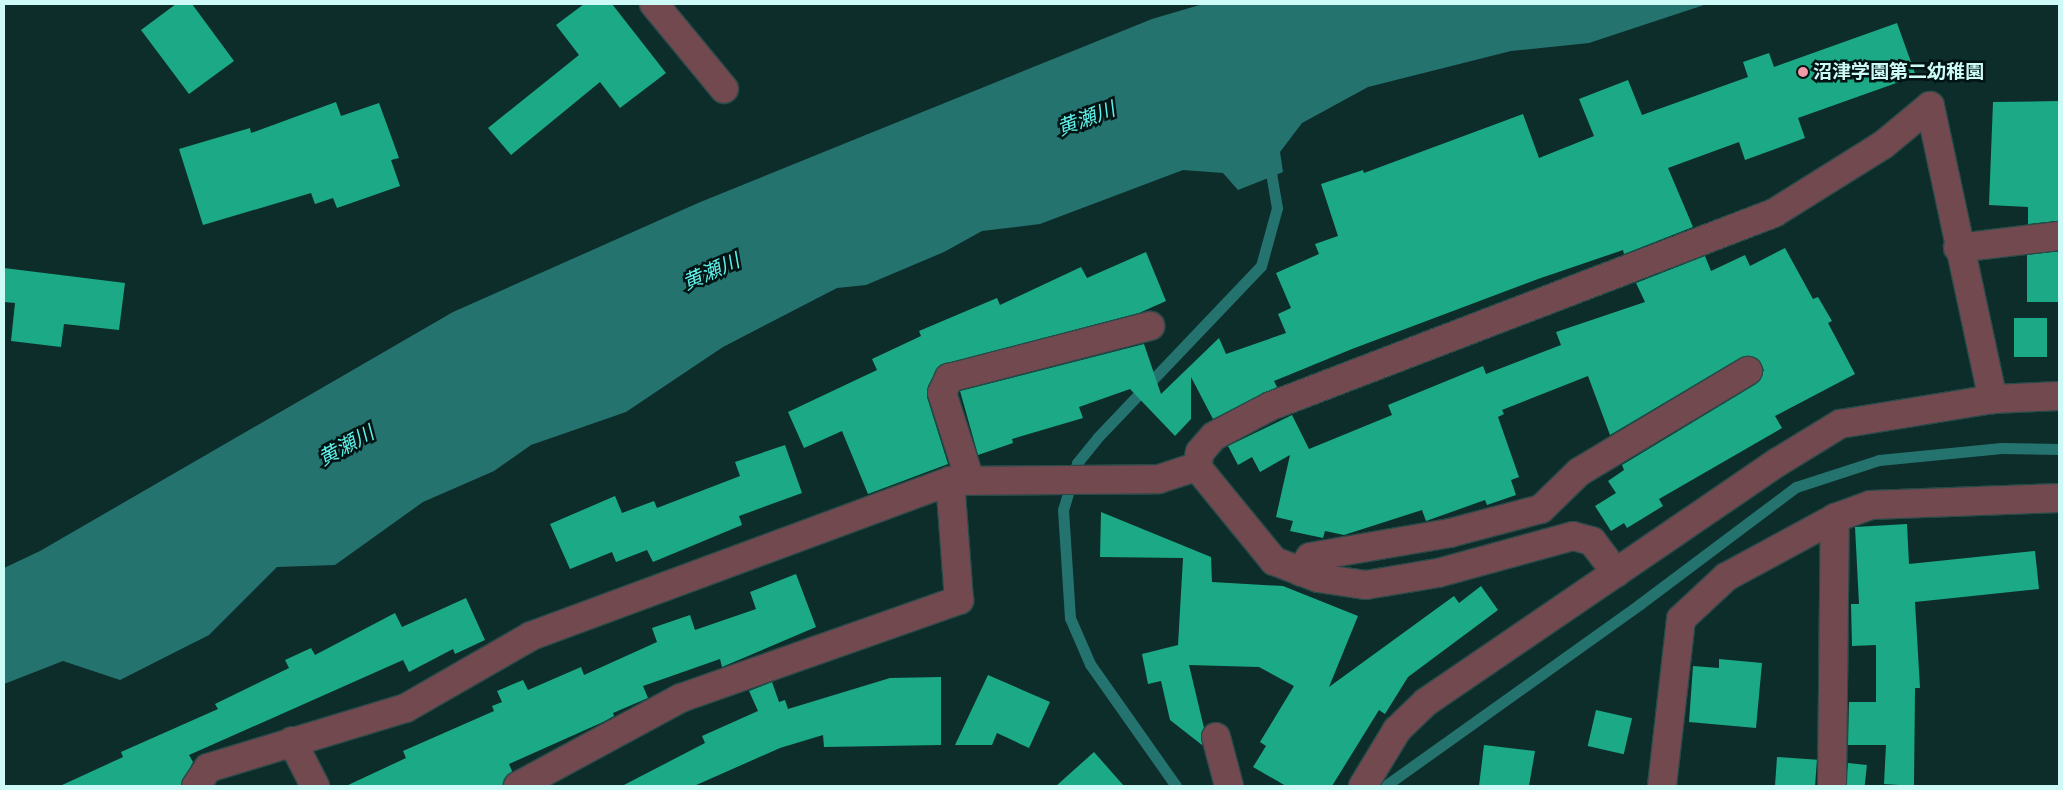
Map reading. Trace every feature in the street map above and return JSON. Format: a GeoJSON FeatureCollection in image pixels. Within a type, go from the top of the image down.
{"type":"FeatureCollection","features":[{"type":"Feature","properties":{"kind":"street"},"geometry":{"type":"LineString","coordinates":[[654,4],[724,89]]}},
{"type":"Feature","properties":{"kind":"street"},"geometry":{"type":"LineString","coordinates":[[1197,467],[1200,452],[1214,436],[1271,406],[1774,213],[1883,145],[1930,106],[1958,248],[1993,399]]}},
{"type":"Feature","properties":{"kind":"street"},"geometry":{"type":"LineString","coordinates":[[1958,248],[2059,236]]}},
{"type":"Feature","properties":{"kind":"street"},"geometry":{"type":"LineString","coordinates":[[518,786],[681,698],[959,600],[960,480],[942,393],[949,378],[1150,326]]}},
{"type":"Feature","properties":{"kind":"street"},"geometry":{"type":"LineString","coordinates":[[1301,572],[1310,556],[1450,533],[1541,509],[1579,472],[1748,371]]}},
{"type":"Feature","properties":{"kind":"street"},"geometry":{"type":"LineString","coordinates":[[1363,786],[1397,730],[1426,702],[1778,462],[1840,424],[1993,399],[2059,396]]}},
{"type":"Feature","properties":{"kind":"street"},"geometry":{"type":"LineString","coordinates":[[196,786],[208,768],[292,740],[406,708],[531,636],[960,480],[1159,479],[1197,467]]}},
{"type":"Feature","properties":{"kind":"street"},"geometry":{"type":"LineString","coordinates":[[1197,467],[1274,561],[1301,572],[1366,585],[1438,573],[1573,536],[1592,540],[1616,573]]}},
{"type":"Feature","properties":{"kind":"street"},"geometry":{"type":"LineString","coordinates":[[1662,786],[1681,619],[1726,577],[1835,518],[1871,505],[2059,498]]}},
{"type":"Feature","properties":{"kind":"street"},"geometry":{"type":"LineString","coordinates":[[1832,786],[1835,518]]}},
{"type":"Feature","properties":{"kind":"street"},"geometry":{"type":"LineString","coordinates":[[1216,737],[1229,786]]}},
{"type":"Feature","properties":{"kind":"street"},"geometry":{"type":"LineString","coordinates":[[292,740],[315,786]]}},
{"type":"Feature","properties":{"kind":"water","name":"黄瀬川"},"geometry":{"type":"Polygon","coordinates":[[[1203,4],[1707,4],[1589,43],[1511,51],[1368,87],[1302,123],[1280,152],[1283,172],[1238,190],[1223,173],[1183,170],[1040,224],[982,231],[944,252],[866,285],[837,288],[723,347],[626,412],[531,445],[494,471],[423,502],[335,565],[277,567],[209,635],[120,680],[63,661],[4,684],[4,568],[40,551],[453,312],[698,203],[1152,19],[1203,4]]]}},
{"type":"Feature","properties":{"kind":"building"},"geometry":{"type":"Polygon","coordinates":[[[176,4],[192,4],[234,61],[189,94],[141,30],[176,4]]]}},
{"type":"Feature","properties":{"kind":"building"},"geometry":{"type":"Polygon","coordinates":[[[584,4],[612,4],[666,73],[620,108],[600,82],[511,155],[488,128],[579,55],[556,25],[584,4]]]}},
{"type":"Feature","properties":{"kind":"building"},"geometry":{"type":"Polygon","coordinates":[[[1897,23],[1916,76],[1798,118],[1805,138],[1745,160],[1739,142],[1668,168],[1693,227],[1624,254],[1623,250],[1538,279],[1352,349],[1274,381],[1277,387],[1213,419],[1191,377],[1191,419],[1175,436],[1130,389],[1079,407],[1083,418],[1012,439],[1013,443],[978,455],[960,391],[1144,344],[1161,394],[1219,338],[1226,354],[1286,333],[1278,314],[1291,308],[1276,273],[1319,254],[1315,244],[1338,236],[1321,184],[1363,170],[1364,173],[1523,114],[1539,158],[1594,136],[1579,99],[1628,80],[1642,115],[1748,77],[1743,62],[1769,53],[1774,67],[1897,23]]]}},
{"type":"Feature","properties":{"kind":"building"},"geometry":{"type":"Polygon","coordinates":[[[2059,101],[2059,221],[2028,224],[2028,207],[1989,205],[1993,102],[2059,101]]]}},
{"type":"Feature","properties":{"kind":"building"},"geometry":{"type":"Polygon","coordinates":[[[336,102],[341,116],[379,103],[399,158],[391,160],[400,186],[337,208],[333,198],[315,204],[311,193],[203,225],[179,149],[250,128],[251,133],[336,102]]]}},
{"type":"Feature","properties":{"kind":"building"},"geometry":{"type":"Polygon","coordinates":[[[1785,248],[1813,299],[1818,297],[1832,321],[1828,323],[1855,374],[1775,416],[1782,428],[1659,499],[1663,506],[1627,528],[1624,523],[1611,531],[1595,506],[1616,493],[1608,481],[1624,470],[1622,465],[1756,384],[1764,370],[1756,358],[1740,358],[1610,435],[1588,376],[1502,410],[1504,414],[1498,417],[1519,477],[1511,480],[1516,495],[1487,505],[1485,500],[1426,521],[1422,510],[1344,535],[1325,531],[1323,538],[1290,531],[1293,521],[1276,517],[1290,455],[1260,472],[1252,457],[1238,465],[1228,446],[1292,415],[1309,449],[1392,415],[1388,405],[1483,366],[1486,374],[1561,345],[1556,332],[1645,302],[1636,283],[1705,256],[1711,271],[1745,255],[1750,266],[1785,248]]]}},
{"type":"Feature","properties":{"kind":"building"},"geometry":{"type":"Polygon","coordinates":[[[1146,252],[1166,301],[1139,313],[939,366],[928,386],[927,397],[948,464],[868,494],[842,431],[804,448],[788,412],[877,370],[872,359],[921,336],[919,331],[997,298],[1000,305],[1081,267],[1087,278],[1146,252]]]}},
{"type":"Feature","properties":{"kind":"building"},"geometry":{"type":"Polygon","coordinates":[[[2027,252],[2059,252],[2059,302],[2027,302],[2027,252]]]}},
{"type":"Feature","properties":{"kind":"building"},"geometry":{"type":"Polygon","coordinates":[[[4,268],[125,283],[119,330],[64,324],[61,347],[11,341],[15,303],[4,302],[4,268]]]}},
{"type":"Feature","properties":{"kind":"building"},"geometry":{"type":"Polygon","coordinates":[[[2014,318],[2047,318],[2047,357],[2014,357],[2014,318]]]}},
{"type":"Feature","properties":{"kind":"building"},"geometry":{"type":"Polygon","coordinates":[[[785,445],[802,493],[739,516],[742,525],[653,562],[647,550],[616,562],[612,552],[570,569],[550,524],[615,496],[622,513],[654,501],[657,508],[740,476],[735,462],[785,445]]]}},
{"type":"Feature","properties":{"kind":"building"},"geometry":{"type":"Polygon","coordinates":[[[1101,512],[1211,557],[1212,582],[1283,586],[1358,616],[1329,687],[1454,596],[1459,603],[1481,586],[1498,610],[1408,677],[1385,714],[1379,710],[1332,786],[1286,786],[1253,767],[1266,746],[1260,742],[1294,686],[1259,667],[1189,665],[1204,728],[1202,745],[1170,720],[1161,681],[1148,684],[1142,654],[1178,645],[1183,558],[1100,557],[1101,512]]]}},
{"type":"Feature","properties":{"kind":"building"},"geometry":{"type":"Polygon","coordinates":[[[1907,524],[1909,564],[2035,551],[2039,589],[1915,602],[1920,688],[1915,688],[1914,786],[1884,784],[1886,745],[1848,745],[1849,702],[1876,702],[1876,645],[1852,646],[1851,604],[1859,604],[1855,527],[1907,524]]]}},
{"type":"Feature","properties":{"kind":"building"},"geometry":{"type":"Polygon","coordinates":[[[796,574],[816,627],[722,667],[720,659],[643,686],[648,698],[613,713],[614,716],[603,722],[509,764],[512,771],[502,786],[346,786],[406,758],[403,751],[494,711],[492,706],[502,702],[497,691],[523,680],[528,690],[581,667],[584,675],[657,642],[652,628],[690,615],[695,630],[756,609],[750,592],[796,574]]]}},
{"type":"Feature","properties":{"kind":"building"},"geometry":{"type":"Polygon","coordinates":[[[466,598],[485,640],[455,654],[453,649],[409,672],[403,660],[189,755],[193,762],[181,786],[60,786],[123,757],[121,752],[218,709],[215,704],[289,668],[285,660],[311,648],[315,655],[395,613],[402,627],[466,598]]]}},
{"type":"Feature","properties":{"kind":"building"},"geometry":{"type":"Polygon","coordinates":[[[1719,659],[1762,663],[1756,728],[1689,722],[1693,666],[1719,668],[1719,659]]]}},
{"type":"Feature","properties":{"kind":"building"},"geometry":{"type":"Polygon","coordinates":[[[988,675],[1050,702],[1029,748],[997,733],[992,745],[955,745],[988,675]]]}},
{"type":"Feature","properties":{"kind":"building"},"geometry":{"type":"Polygon","coordinates":[[[941,677],[941,745],[824,747],[823,735],[780,748],[694,786],[622,786],[705,743],[702,736],[758,711],[749,691],[772,682],[779,702],[785,700],[788,709],[890,678],[941,677]]]}},
{"type":"Feature","properties":{"kind":"building"},"geometry":{"type":"Polygon","coordinates":[[[1596,710],[1632,718],[1624,754],[1588,746],[1596,710]]]}},
{"type":"Feature","properties":{"kind":"building"},"geometry":{"type":"Polygon","coordinates":[[[1484,745],[1535,751],[1529,786],[1479,786],[1484,745]]]}},
{"type":"Feature","properties":{"kind":"building"},"geometry":{"type":"Polygon","coordinates":[[[1094,752],[1124,786],[1056,786],[1094,752]]]}},
{"type":"Feature","properties":{"kind":"building"},"geometry":{"type":"Polygon","coordinates":[[[1777,757],[1817,760],[1815,786],[1775,786],[1777,757]]]}},
{"type":"Feature","properties":{"kind":"building"},"geometry":{"type":"Polygon","coordinates":[[[1848,763],[1867,765],[1865,786],[1846,786],[1848,763]]]}},
{"type":"Feature","properties":{"kind":"waterway"},"geometry":{"type":"LineString","coordinates":[[1176,786],[1090,664],[1070,618],[1063,510],[1077,463],[1098,437],[1261,266],[1277,208],[1269,161]]}},
{"type":"Feature","properties":{"kind":"waterway"},"geometry":{"type":"LineString","coordinates":[[1385,786],[1640,604],[1796,487],[1879,460],[2001,448],[2059,449]]}},
{"type":"Feature","properties":{"kind":"place","name":"沼津学園第二幼稚園"},"geometry":{"type":"Point","coordinates":[1803,72]}}]}
